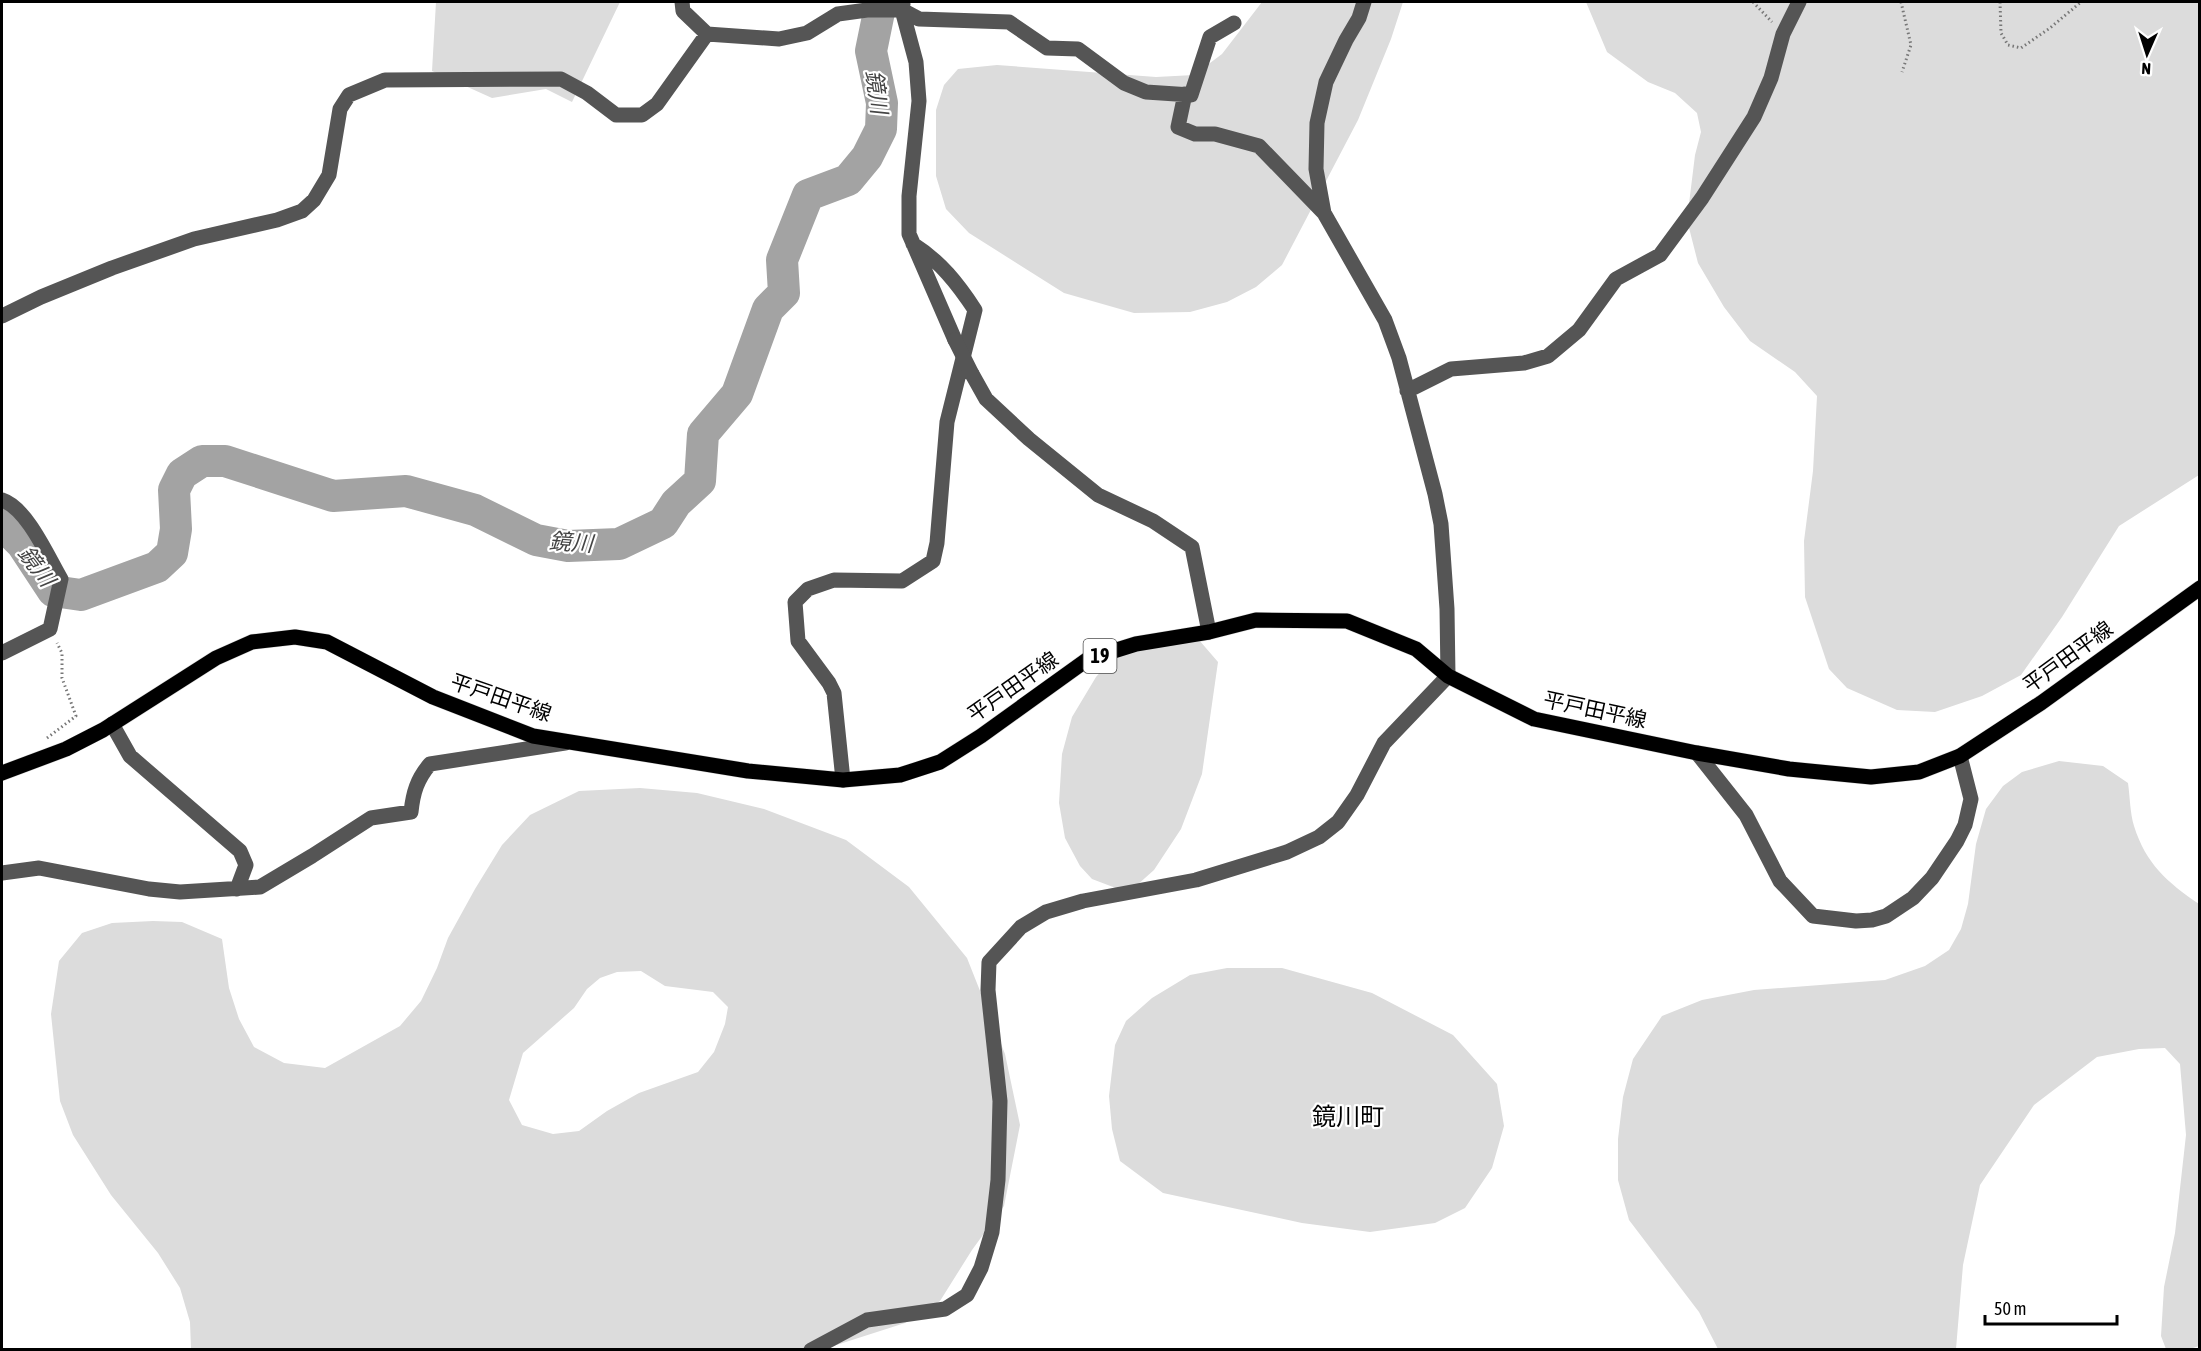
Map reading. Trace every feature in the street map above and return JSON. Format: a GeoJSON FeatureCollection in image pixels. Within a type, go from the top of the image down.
{"type":"FeatureCollection","features":[{"type":"Feature","properties":{"kind":"main road","name":"平戸田平線"},"geometry":{"type":"LineString","coordinates":[[2,773],[66,749],[112,724],[216,658],[252,642],[295,637],[327,642],[433,697],[533,736],[748,771],[843,780],[900,775],[940,762],[1088,659],[1137,644],[1209,632],[1256,620],[1347,621],[1416,649],[1448,676],[1534,719],[1697,753],[1789,769],[1871,777],[1919,771],[1960,756],[2041,703],[2199,588]]}},
{"type":"Feature","properties":{"kind":"street"},"geometry":{"type":"LineString","coordinates":[[682,2],[683,11],[707,34],[779,39],[807,33],[838,14],[902,6],[919,19],[1010,22],[1047,48],[1078,49],[1124,83],[1146,92],[1191,95],[1210,37],[1234,23]]}},
{"type":"Feature","properties":{"kind":"street"},"geometry":{"type":"LineString","coordinates":[[1324,213],[1316,169],[1317,123],[1326,82],[1359,18],[1364,2]]}},
{"type":"Feature","properties":{"kind":"street"},"geometry":{"type":"LineString","coordinates":[[1407,390],[1451,369],[1524,363],[1548,356],[1579,330],[1616,279],[1660,255],[1702,198],[1754,117],[1771,78],[1783,34],[1799,2]]}},
{"type":"Feature","properties":{"kind":"street"},"geometry":{"type":"LineString","coordinates":[[902,6],[916,62],[919,101],[909,196],[909,234],[955,340],[986,399],[1029,439],[1098,495],[1153,521],[1192,547],[1209,632]]}},
{"type":"Feature","properties":{"kind":"street"},"geometry":{"type":"LineString","coordinates":[[2,316],[112,268],[194,238],[277,220],[302,211],[314,200],[328,175],[340,109],[349,95],[385,80],[561,79],[586,93],[616,115],[642,115],[657,105],[707,34]]}},
{"type":"Feature","properties":{"kind":"street"},"geometry":{"type":"LineString","coordinates":[[811,1350],[867,1320],[945,1309],[967,1295],[981,1268],[992,1232],[998,1180],[1000,1101],[988,990],[989,962],[1021,927],[1046,912],[1083,901],[1196,880],[1287,852],[1319,837],[1338,822],[1358,795],[1384,744],[1448,676],[1447,609],[1441,524],[1399,358],[1385,320],[1324,213],[1259,146],[1215,134],[1195,134],[1178,127],[1185,94]]}},
{"type":"Feature","properties":{"kind":"street"},"geometry":{"type":"LineString","coordinates":[[843,780],[834,693],[798,641],[795,602],[808,590],[834,580],[902,581],[933,561],[937,543],[947,422],[975,310],[959,285],[929,254],[913,244]]}},
{"type":"Feature","properties":{"kind":"street"},"geometry":{"type":"LineString","coordinates":[[2,500],[9,502],[25,518],[61,579],[50,629],[2,653]]}},
{"type":"Feature","properties":{"kind":"street"},"geometry":{"type":"LineString","coordinates":[[112,724],[130,756],[240,852],[246,865],[237,888]]}},
{"type":"Feature","properties":{"kind":"street"},"geometry":{"type":"LineString","coordinates":[[2,873],[39,868],[149,889],[180,892],[260,887],[371,818],[411,812],[413,792],[421,774],[430,764],[570,742]]}},
{"type":"Feature","properties":{"kind":"street"},"geometry":{"type":"LineString","coordinates":[[1697,753],[1746,815],[1780,881],[1813,916],[1856,921],[1886,916],[1913,898],[1932,878],[1958,841],[1965,825],[1971,798],[1960,756]]}},
{"type":"Feature","properties":{"kind":"path"},"geometry":{"type":"LineString","coordinates":[[1753,2],[1783,34]]}},
{"type":"Feature","properties":{"kind":"path"},"geometry":{"type":"LineString","coordinates":[[1901,2],[1911,45],[1902,72]]}},
{"type":"Feature","properties":{"kind":"path"},"geometry":{"type":"LineString","coordinates":[[2000,2],[2001,33],[2008,45],[2021,48],[2081,2]]}},
{"type":"Feature","properties":{"kind":"path"},"geometry":{"type":"LineString","coordinates":[[44,740],[76,716],[62,678],[62,653],[50,629]]}},
{"type":"Feature","properties":{"kind":"shaded area"},"geometry":{"type":"Polygon","coordinates":[[[436,2],[620,2],[572,102],[546,89],[492,98],[432,71],[436,2]]]}},
{"type":"Feature","properties":{"kind":"shaded area"},"geometry":{"type":"Polygon","coordinates":[[[1262,2],[1403,2],[1391,39],[1358,120],[1282,265],[1256,287],[1227,302],[1190,312],[1134,313],[1064,293],[969,233],[946,209],[936,176],[936,110],[944,85],[958,69],[997,65],[1156,77],[1194,75],[1222,54],[1262,2]]]}},
{"type":"Feature","properties":{"kind":"shaded area"},"geometry":{"type":"Polygon","coordinates":[[[1586,2],[2199,2],[2199,475],[2119,526],[2062,617],[2021,675],[1982,696],[1935,712],[1897,710],[1847,688],[1829,669],[1805,597],[1804,541],[1813,471],[1817,396],[1795,372],[1750,341],[1724,307],[1698,263],[1687,220],[1695,155],[1701,132],[1697,113],[1675,93],[1648,82],[1607,52],[1586,2]]]}},
{"type":"Feature","properties":{"kind":"shaded area"},"geometry":{"type":"Polygon","coordinates":[[[1193,633],[1218,662],[1202,774],[1181,829],[1154,870],[1136,886],[1121,890],[1092,879],[1080,866],[1065,838],[1059,803],[1062,754],[1072,717],[1096,677],[1123,646],[1193,633]]]}},
{"type":"Feature","properties":{"kind":"shaded area"},"geometry":{"type":"Polygon","coordinates":[[[2059,761],[2103,766],[2128,783],[2133,821],[2151,862],[2177,888],[2199,904],[2199,1346],[2190,1349],[2166,1349],[2161,1336],[2164,1287],[2175,1233],[2186,1135],[2180,1064],[2165,1048],[2139,1049],[2097,1057],[2034,1105],[1980,1185],[1963,1265],[1956,1349],[1718,1349],[1699,1312],[1629,1220],[1618,1180],[1618,1139],[1623,1097],[1633,1059],[1662,1016],[1702,1000],[1754,990],[1885,980],[1925,966],[1949,950],[1961,929],[1968,904],[1976,844],[1986,809],[2003,786],[2022,772],[2059,761]]]}},
{"type":"Feature","properties":{"kind":"shaded area"},"geometry":{"type":"Polygon","coordinates":[[[640,788],[697,793],[764,809],[846,840],[909,887],[967,958],[1005,1054],[1020,1125],[1004,1206],[972,1250],[940,1301],[905,1323],[824,1349],[191,1349],[190,1322],[180,1288],[158,1253],[111,1195],[73,1135],[60,1101],[51,1014],[59,961],[82,933],[112,923],[182,922],[222,939],[229,988],[239,1019],[254,1047],[284,1063],[325,1068],[400,1026],[421,1001],[448,938],[502,845],[530,815],[579,791],[640,788]],[[641,971],[617,972],[600,978],[587,989],[574,1008],[523,1053],[509,1100],[522,1125],[553,1134],[579,1131],[607,1111],[639,1093],[698,1072],[714,1052],[725,1024],[728,1007],[713,992],[665,986],[641,971]]]}},
{"type":"Feature","properties":{"kind":"shaded area"},"geometry":{"type":"Polygon","coordinates":[[[1227,968],[1282,968],[1372,993],[1453,1035],[1497,1084],[1504,1126],[1492,1168],[1465,1208],[1435,1223],[1370,1232],[1302,1223],[1163,1193],[1120,1161],[1112,1129],[1109,1096],[1115,1045],[1126,1021],[1152,998],[1190,975],[1227,968]]]}},
{"type":"Feature","properties":{"kind":"waterway","name":"鏡川"},"geometry":{"type":"LineString","coordinates":[[2,524],[22,544],[53,591],[81,595],[157,567],[172,553],[176,529],[174,490],[182,474],[202,461],[225,461],[333,496],[406,491],[475,510],[536,540],[568,546],[619,544],[663,523],[676,503],[700,481],[703,434],[737,394],[768,309],[784,293],[782,260],[808,195],[848,180],[867,157],[881,129],[882,103],[871,51],[881,2]]}},
{"type":"Feature","properties":{"kind":"district","name":"鏡川町"},"geometry":{"type":"Point","coordinates":[1348,1117]}}]}
